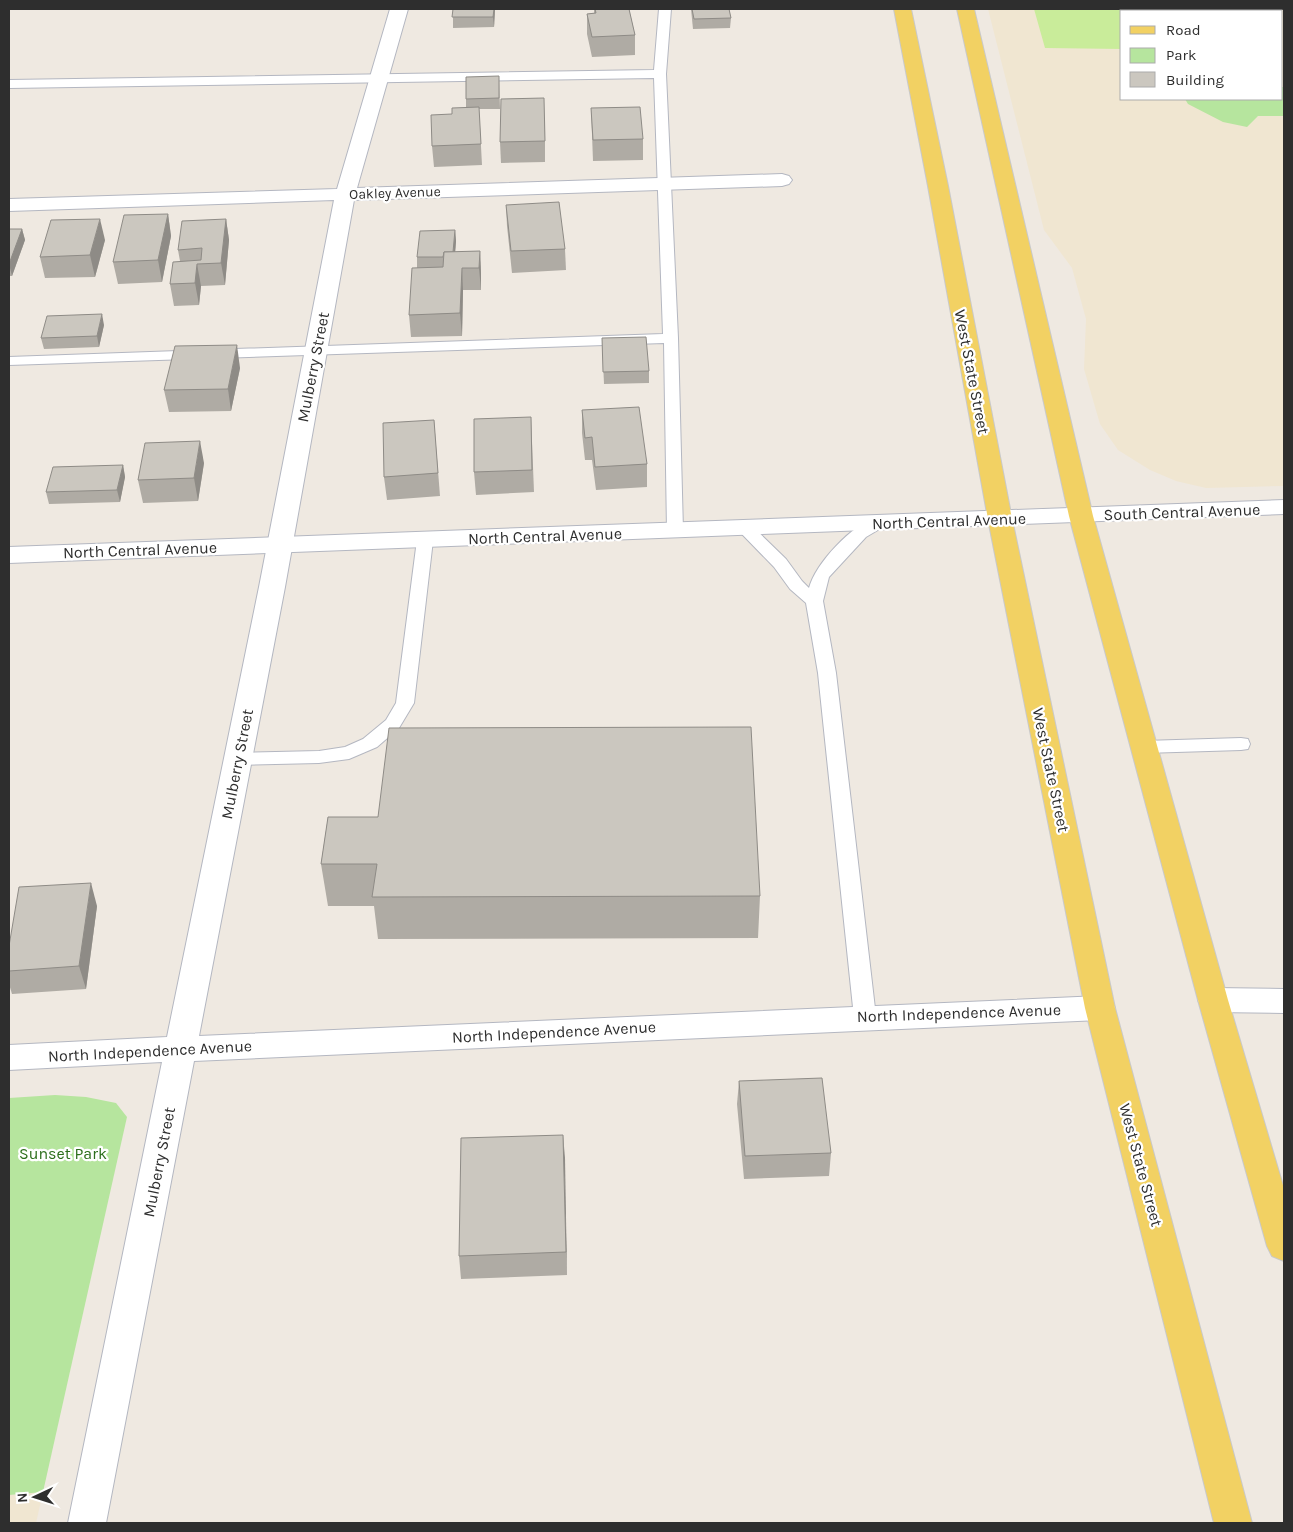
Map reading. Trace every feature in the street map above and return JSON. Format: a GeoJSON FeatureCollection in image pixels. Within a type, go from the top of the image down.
{"type":"FeatureCollection","features":[{"type":"Feature","properties":{"kind":"main road","name":"West State Street"},"geometry":{"type":"LineString","coordinates":[[902,9],[938,186],[1000,519],[1100,1008],[1233,1523]]}},
{"type":"Feature","properties":{"kind":"main road"},"geometry":{"type":"LineString","coordinates":[[965,9],[1081,516],[1213,1000],[1284,1246]]}},
{"type":"Feature","properties":{"kind":"street","name":"Mulberry Street"},"geometry":{"type":"LineString","coordinates":[[87,1523],[182,1050],[280,546],[345,195],[399,9]]}},
{"type":"Feature","properties":{"kind":"street","name":"Oakley Avenue"},"geometry":{"type":"LineString","coordinates":[[9,205],[782,180]]}},
{"type":"Feature","properties":{"kind":"street","name":"South Central Avenue"},"geometry":{"type":"LineString","coordinates":[[1081,516],[1284,508]]}},
{"type":"Feature","properties":{"kind":"street","name":"North Central Avenue"},"geometry":{"type":"LineString","coordinates":[[9,555],[1081,516]]}},
{"type":"Feature","properties":{"kind":"street"},"geometry":{"type":"LineString","coordinates":[[1213,1000],[1284,1000]]}},
{"type":"Feature","properties":{"kind":"street","name":"North Independence Avenue"},"geometry":{"type":"LineString","coordinates":[[9,1058],[865,1017],[1100,1008]]}},
{"type":"Feature","properties":{"kind":"lane"},"geometry":{"type":"LineString","coordinates":[[665,9],[660,74],[671,338],[675,531]]}},
{"type":"Feature","properties":{"kind":"lane"},"geometry":{"type":"LineString","coordinates":[[9,84],[660,74]]}},
{"type":"Feature","properties":{"kind":"lane"},"geometry":{"type":"LineString","coordinates":[[9,361],[671,338]]}},
{"type":"Feature","properties":{"kind":"lane"},"geometry":{"type":"LineString","coordinates":[[865,1017],[828,673],[814,601],[821,576],[860,533],[877,523]]}},
{"type":"Feature","properties":{"kind":"lane"},"geometry":{"type":"LineString","coordinates":[[744,528],[780,563],[796,585],[814,601]]}},
{"type":"Feature","properties":{"kind":"lane"},"geometry":{"type":"LineString","coordinates":[[238,759],[349,753],[370,743],[393,724],[405,703],[425,540]]}},
{"type":"Feature","properties":{"kind":"lane"},"geometry":{"type":"LineString","coordinates":[[1144,747],[1241,744]]}},
{"type":"Feature","properties":{"kind":"shaded area"},"geometry":{"type":"Polygon","coordinates":[[[988,9],[1284,9],[1284,486],[1206,488],[1176,481],[1150,470],[1118,450],[1100,424],[1084,369],[1086,319],[1072,268],[1044,230],[988,9]]]}},
{"type":"Feature","properties":{"kind":"shaded area"},"geometry":{"type":"Polygon","coordinates":[[[43,1492],[36,1523],[9,1523],[9,1495],[43,1492]]]}},
{"type":"Feature","properties":{"kind":"green space"},"geometry":{"type":"Polygon","coordinates":[[[1034,9],[1244,10],[1120,10],[1120,49],[1045,48],[1034,9]]]}},
{"type":"Feature","properties":{"kind":"green space"},"geometry":{"type":"Polygon","coordinates":[[[1284,87],[1284,116],[1258,116],[1247,127],[1223,122],[1188,104],[1186,100],[1283,100],[1284,87]]]}},
{"type":"Feature","properties":{"kind":"green space","name":"Sunset Park"},"geometry":{"type":"Polygon","coordinates":[[[55,1095],[86,1097],[116,1103],[127,1117],[43,1492],[9,1495],[9,1098],[55,1095]]]}},
{"type":"Feature","properties":{"kind":"building"},"geometry":{"type":"Polygon","coordinates":[[[453,9],[494,9],[493,17],[452,17],[453,9]]]}},
{"type":"Feature","properties":{"kind":"building"},"geometry":{"type":"Polygon","coordinates":[[[595,9],[629,9],[635,35],[592,37],[587,14],[596,13],[595,9]]]}},
{"type":"Feature","properties":{"kind":"building"},"geometry":{"type":"Polygon","coordinates":[[[692,9],[729,9],[731,18],[694,19],[692,9]]]}},
{"type":"Feature","properties":{"kind":"building"},"geometry":{"type":"Polygon","coordinates":[[[499,76],[499,98],[466,99],[466,77],[499,76]]]}},
{"type":"Feature","properties":{"kind":"building"},"geometry":{"type":"Polygon","coordinates":[[[544,98],[545,141],[500,142],[501,99],[544,98]]]}},
{"type":"Feature","properties":{"kind":"building"},"geometry":{"type":"Polygon","coordinates":[[[479,107],[481,144],[432,146],[431,115],[452,114],[452,108],[479,107]]]}},
{"type":"Feature","properties":{"kind":"building"},"geometry":{"type":"Polygon","coordinates":[[[640,107],[643,139],[593,140],[591,108],[640,107]]]}},
{"type":"Feature","properties":{"kind":"building"},"geometry":{"type":"Polygon","coordinates":[[[559,202],[565,249],[511,251],[506,205],[559,202]]]}},
{"type":"Feature","properties":{"kind":"building"},"geometry":{"type":"Polygon","coordinates":[[[168,214],[158,260],[113,262],[124,215],[168,214]]]}},
{"type":"Feature","properties":{"kind":"building"},"geometry":{"type":"Polygon","coordinates":[[[100,219],[90,255],[40,257],[51,220],[100,219]]]}},
{"type":"Feature","properties":{"kind":"building"},"geometry":{"type":"Polygon","coordinates":[[[226,219],[221,263],[197,264],[195,283],[170,284],[173,262],[201,260],[202,248],[178,250],[182,221],[226,219]]]}},
{"type":"Feature","properties":{"kind":"building"},"geometry":{"type":"Polygon","coordinates":[[[9,229],[22,229],[9,264],[9,229]]]}},
{"type":"Feature","properties":{"kind":"building"},"geometry":{"type":"Polygon","coordinates":[[[455,230],[453,252],[444,252],[443,257],[417,257],[420,231],[455,230]]]}},
{"type":"Feature","properties":{"kind":"building"},"geometry":{"type":"Polygon","coordinates":[[[480,251],[479,268],[462,268],[460,313],[409,315],[412,268],[443,267],[444,252],[480,251]]]}},
{"type":"Feature","properties":{"kind":"building"},"geometry":{"type":"Polygon","coordinates":[[[102,314],[97,336],[41,338],[47,316],[102,314]]]}},
{"type":"Feature","properties":{"kind":"building"},"geometry":{"type":"Polygon","coordinates":[[[646,337],[649,371],[603,372],[602,338],[646,337]]]}},
{"type":"Feature","properties":{"kind":"building"},"geometry":{"type":"Polygon","coordinates":[[[237,345],[228,389],[164,390],[175,346],[237,345]]]}},
{"type":"Feature","properties":{"kind":"building"},"geometry":{"type":"Polygon","coordinates":[[[639,407],[647,464],[595,467],[592,437],[585,438],[582,410],[639,407]]]}},
{"type":"Feature","properties":{"kind":"building"},"geometry":{"type":"Polygon","coordinates":[[[531,417],[532,470],[474,472],[474,419],[531,417]]]}},
{"type":"Feature","properties":{"kind":"building"},"geometry":{"type":"Polygon","coordinates":[[[434,420],[438,473],[384,477],[383,423],[434,420]]]}},
{"type":"Feature","properties":{"kind":"building"},"geometry":{"type":"Polygon","coordinates":[[[200,441],[194,478],[138,480],[145,443],[200,441]]]}},
{"type":"Feature","properties":{"kind":"building"},"geometry":{"type":"Polygon","coordinates":[[[123,465],[117,490],[46,492],[53,467],[123,465]]]}},
{"type":"Feature","properties":{"kind":"building"},"geometry":{"type":"Polygon","coordinates":[[[751,727],[760,896],[372,897],[377,864],[321,864],[328,817],[378,817],[389,728],[751,727]]]}},
{"type":"Feature","properties":{"kind":"building"},"geometry":{"type":"Polygon","coordinates":[[[91,883],[79,966],[9,971],[9,946],[19,887],[91,883]]]}},
{"type":"Feature","properties":{"kind":"building"},"geometry":{"type":"Polygon","coordinates":[[[822,1078],[831,1153],[745,1156],[739,1081],[822,1078]]]}},
{"type":"Feature","properties":{"kind":"building"},"geometry":{"type":"Polygon","coordinates":[[[563,1135],[566,1252],[459,1256],[461,1138],[563,1135]]]}}]}
